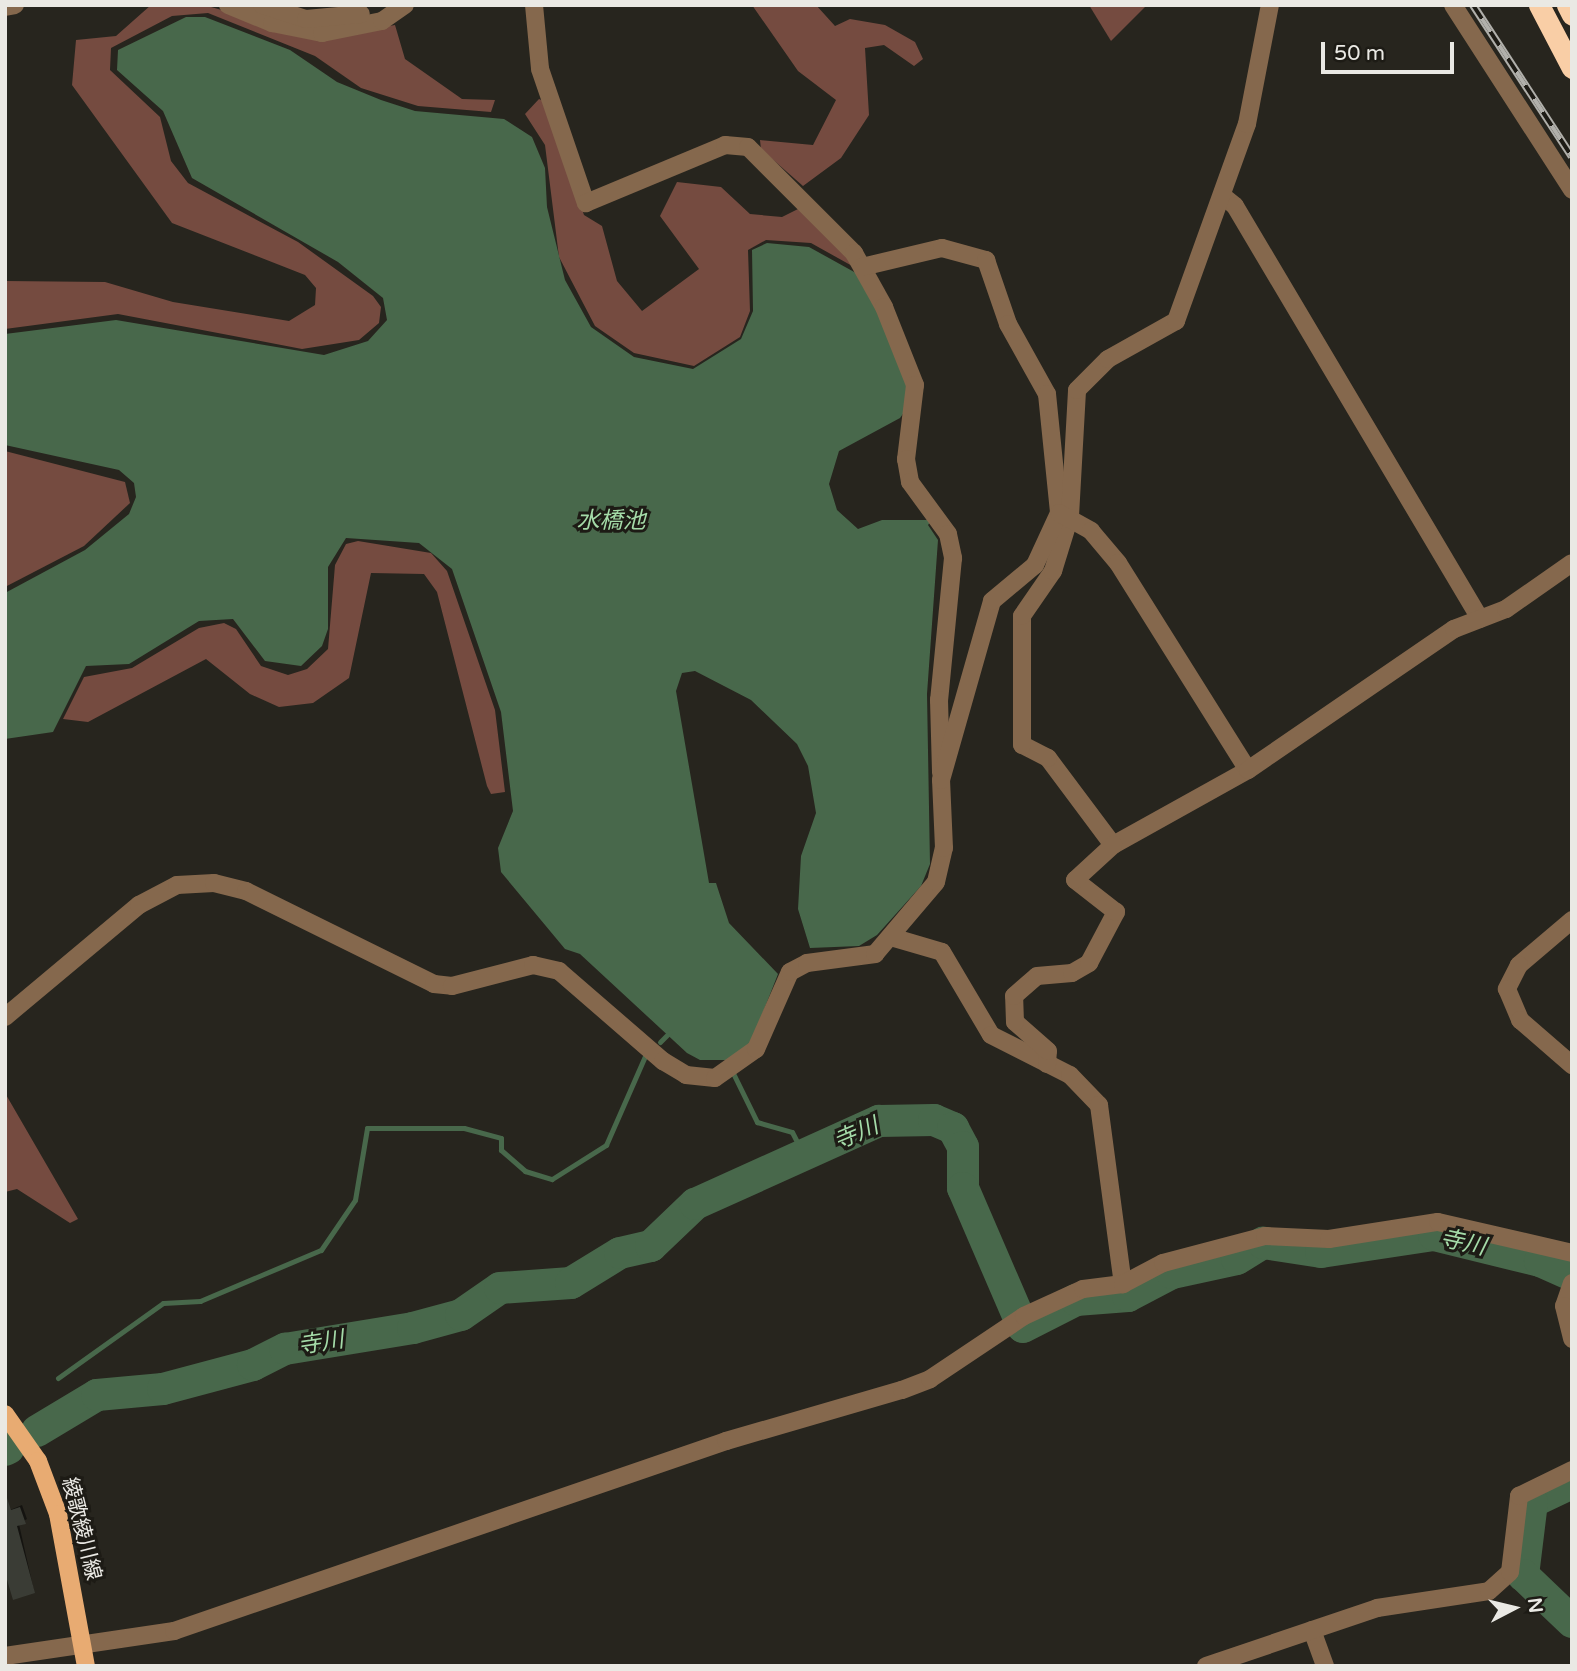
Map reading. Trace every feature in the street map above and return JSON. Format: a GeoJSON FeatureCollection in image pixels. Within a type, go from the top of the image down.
{"type":"FeatureCollection","features":[{"type":"Feature","properties":{"kind":"highway"},"geometry":{"type":"LineString","coordinates":[[1539,5],[1572,68]]}},
{"type":"Feature","properties":{"kind":"highway"},"geometry":{"type":"LineString","coordinates":[[1567,5],[1572,15]]}},
{"type":"Feature","properties":{"kind":"main road","name":"綾歌綾川線"},"geometry":{"type":"LineString","coordinates":[[5,1414],[38,1461],[58,1514],[86,1666]]}},
{"type":"Feature","properties":{"kind":"street"},"geometry":{"type":"LineString","coordinates":[[5,7],[15,5]]}},
{"type":"Feature","properties":{"kind":"street"},"geometry":{"type":"LineString","coordinates":[[228,5],[272,23],[322,33],[383,21],[409,6]]}},
{"type":"Feature","properties":{"kind":"street"},"geometry":{"type":"LineString","coordinates":[[262,5],[306,19],[409,6]]}},
{"type":"Feature","properties":{"kind":"street"},"geometry":{"type":"LineString","coordinates":[[5,1017],[139,905],[177,885],[214,883],[246,891],[434,984],[461,984],[533,965],[559,971],[686,1075],[730,1071],[756,1049],[790,972],[807,963],[863,959],[891,937],[942,865],[939,701],[953,558],[948,534],[910,482],[906,459],[915,385],[896,329],[862,267],[793,189],[737,144],[586,203],[540,69],[534,5]]}},
{"type":"Feature","properties":{"kind":"street"},"geometry":{"type":"LineString","coordinates":[[1113,845],[1048,758],[1022,744],[1022,616],[1053,571],[1065,515],[1077,390],[1108,359],[1176,321],[1224,197],[1247,124],[1270,5]]}},
{"type":"Feature","properties":{"kind":"street"},"geometry":{"type":"LineString","coordinates":[[1453,5],[1572,190]]}},
{"type":"Feature","properties":{"kind":"street"},"geometry":{"type":"LineString","coordinates":[[1224,197],[1235,206],[1480,619]]}},
{"type":"Feature","properties":{"kind":"street"},"geometry":{"type":"LineString","coordinates":[[862,267],[942,248],[986,260],[1008,324],[1047,394],[1065,515],[1118,563],[1248,770]]}},
{"type":"Feature","properties":{"kind":"street"},"geometry":{"type":"LineString","coordinates":[[941,780],[992,601],[1035,565],[1065,515]]}},
{"type":"Feature","properties":{"kind":"street"},"geometry":{"type":"LineString","coordinates":[[1047,1064],[1048,1051],[1015,1023],[1014,996],[1037,976],[1072,973],[1089,963],[1116,912],[1075,880],[1113,845],[1248,770],[1454,629],[1506,609],[1572,563]]}},
{"type":"Feature","properties":{"kind":"street"},"geometry":{"type":"LineString","coordinates":[[1572,920],[1519,965],[1507,989],[1520,1020],[1572,1065]]}},
{"type":"Feature","properties":{"kind":"street"},"geometry":{"type":"LineString","coordinates":[[891,937],[942,952],[991,1035],[1083,1086],[1105,1120],[1124,1284]]}},
{"type":"Feature","properties":{"kind":"street"},"geometry":{"type":"LineString","coordinates":[[5,1656],[83,1647],[174,1631],[726,1441],[902,1391],[930,1379],[1020,1319],[1083,1289],[1124,1284],[1163,1263],[1265,1236],[1329,1239],[1415,1222],[1572,1253]]}},
{"type":"Feature","properties":{"kind":"street"},"geometry":{"type":"LineString","coordinates":[[1572,1283],[1563,1306],[1572,1339]]}},
{"type":"Feature","properties":{"kind":"street"},"geometry":{"type":"LineString","coordinates":[[1206,1666],[1377,1608],[1489,1591],[1510,1572],[1519,1496],[1572,1470]]}},
{"type":"Feature","properties":{"kind":"street"},"geometry":{"type":"LineString","coordinates":[[1312,1630],[1325,1666]]}},
{"type":"Feature","properties":{"kind":"shaded area"},"geometry":{"type":"Polygon","coordinates":[[[151,5],[204,5],[321,38],[395,25],[405,59],[462,99],[495,100],[491,112],[418,106],[361,88],[315,56],[208,13],[172,16],[111,48],[110,70],[160,117],[171,161],[188,183],[298,242],[373,296],[381,307],[379,323],[359,340],[302,349],[118,314],[5,329],[5,281],[105,282],[173,302],[289,321],[315,305],[316,288],[305,275],[172,223],[72,85],[76,40],[116,36],[151,5]]]}},
{"type":"Feature","properties":{"kind":"shaded area"},"geometry":{"type":"Polygon","coordinates":[[[752,5],[816,5],[835,26],[850,19],[885,25],[915,42],[923,59],[914,66],[884,45],[865,48],[869,115],[841,158],[803,186],[761,149],[760,140],[813,145],[836,100],[798,71],[752,5]]]}},
{"type":"Feature","properties":{"kind":"shaded area"},"geometry":{"type":"Polygon","coordinates":[[[1089,5],[1147,5],[1111,41],[1089,5]]]}},
{"type":"Feature","properties":{"kind":"shaded area"},"geometry":{"type":"Polygon","coordinates":[[[539,99],[546,102],[584,215],[602,226],[617,281],[642,311],[699,269],[660,216],[677,182],[721,187],[750,214],[782,217],[800,208],[833,236],[854,267],[811,243],[766,240],[748,250],[750,311],[740,337],[694,366],[634,353],[595,326],[559,257],[545,145],[525,114],[539,99]]]}},
{"type":"Feature","properties":{"kind":"shaded area"},"geometry":{"type":"Polygon","coordinates":[[[5,451],[125,482],[130,503],[84,546],[5,587],[5,451]]]}},
{"type":"Feature","properties":{"kind":"shaded area"},"geometry":{"type":"Polygon","coordinates":[[[358,541],[431,553],[447,571],[495,710],[505,792],[491,794],[487,786],[437,592],[424,574],[371,573],[349,678],[313,703],[279,707],[250,694],[206,659],[88,722],[63,719],[84,677],[132,668],[199,628],[224,623],[236,629],[261,666],[288,675],[307,669],[328,649],[335,565],[346,544],[358,541]]]}},
{"type":"Feature","properties":{"kind":"shaded area"},"geometry":{"type":"Polygon","coordinates":[[[5,1093],[78,1219],[70,1223],[17,1189],[5,1192],[5,1093]]]}},
{"type":"Feature","properties":{"kind":"water","name":"水橋池"},"geometry":{"type":"Polygon","coordinates":[[[186,17],[205,17],[290,50],[337,82],[381,100],[415,111],[504,119],[532,137],[545,168],[547,207],[565,280],[591,327],[634,357],[693,369],[741,339],[753,311],[752,250],[767,243],[809,247],[856,273],[889,329],[912,401],[900,418],[839,451],[829,484],[837,510],[858,529],[882,520],[932,520],[928,525],[938,540],[927,694],[930,864],[921,886],[877,935],[859,946],[810,948],[798,909],[801,856],[816,813],[808,766],[797,744],[751,700],[695,671],[682,673],[676,691],[709,883],[716,883],[729,923],[778,974],[749,1048],[736,1060],[700,1060],[687,1053],[580,954],[565,949],[501,872],[498,848],[513,811],[501,712],[452,569],[419,543],[346,538],[328,567],[328,629],[322,646],[301,666],[265,661],[233,619],[199,621],[129,664],[86,666],[53,732],[5,739],[5,593],[85,550],[129,514],[136,497],[134,483],[119,470],[5,445],[5,334],[116,320],[324,355],[368,341],[387,320],[383,298],[338,262],[192,178],[163,111],[117,70],[118,50],[186,17]]]}},
{"type":"Feature","properties":{"kind":"building"},"geometry":{"type":"Polygon","coordinates":[[[7,1498],[11,1510],[20,1507],[26,1524],[17,1526],[35,1593],[13,1600],[5,1573],[7,1498]]]}},
{"type":"Feature","properties":{"kind":"waterway"},"geometry":{"type":"LineString","coordinates":[[660,1042],[670,1032]]}},
{"type":"Feature","properties":{"kind":"waterway"},"geometry":{"type":"LineString","coordinates":[[58,1378],[163,1303],[200,1301],[321,1250],[355,1200],[367,1128],[464,1128],[501,1138],[501,1150],[525,1171],[552,1179],[606,1145],[646,1054]]}},
{"type":"Feature","properties":{"kind":"waterway"},"geometry":{"type":"LineString","coordinates":[[732,1071],[757,1122],[792,1132],[805,1157]]}},
{"type":"Feature","properties":{"kind":"waterway","name":"寺川"},"geometry":{"type":"LineString","coordinates":[[37,1431],[97,1395],[163,1389],[253,1365],[285,1349],[413,1328],[461,1315],[500,1288],[571,1283],[620,1253],[651,1246],[695,1204],[879,1121],[934,1120],[953,1128],[963,1147],[963,1188],[1023,1327],[1076,1300],[1128,1296],[1172,1273],[1237,1259],[1263,1243],[1321,1252],[1434,1235],[1540,1261],[1572,1275]]}},
{"type":"Feature","properties":{"kind":"waterway","name":"寺川"},"geometry":{"type":"LineString","coordinates":[[5,1450],[9,1448]]}},
{"type":"Feature","properties":{"kind":"waterway"},"geometry":{"type":"LineString","coordinates":[[1572,1483],[1532,1502],[1523,1575],[1572,1622]]}},
{"type":"Feature","properties":{"kind":"railway"},"geometry":{"type":"LineString","coordinates":[[1473,5],[1572,157]]}}]}
